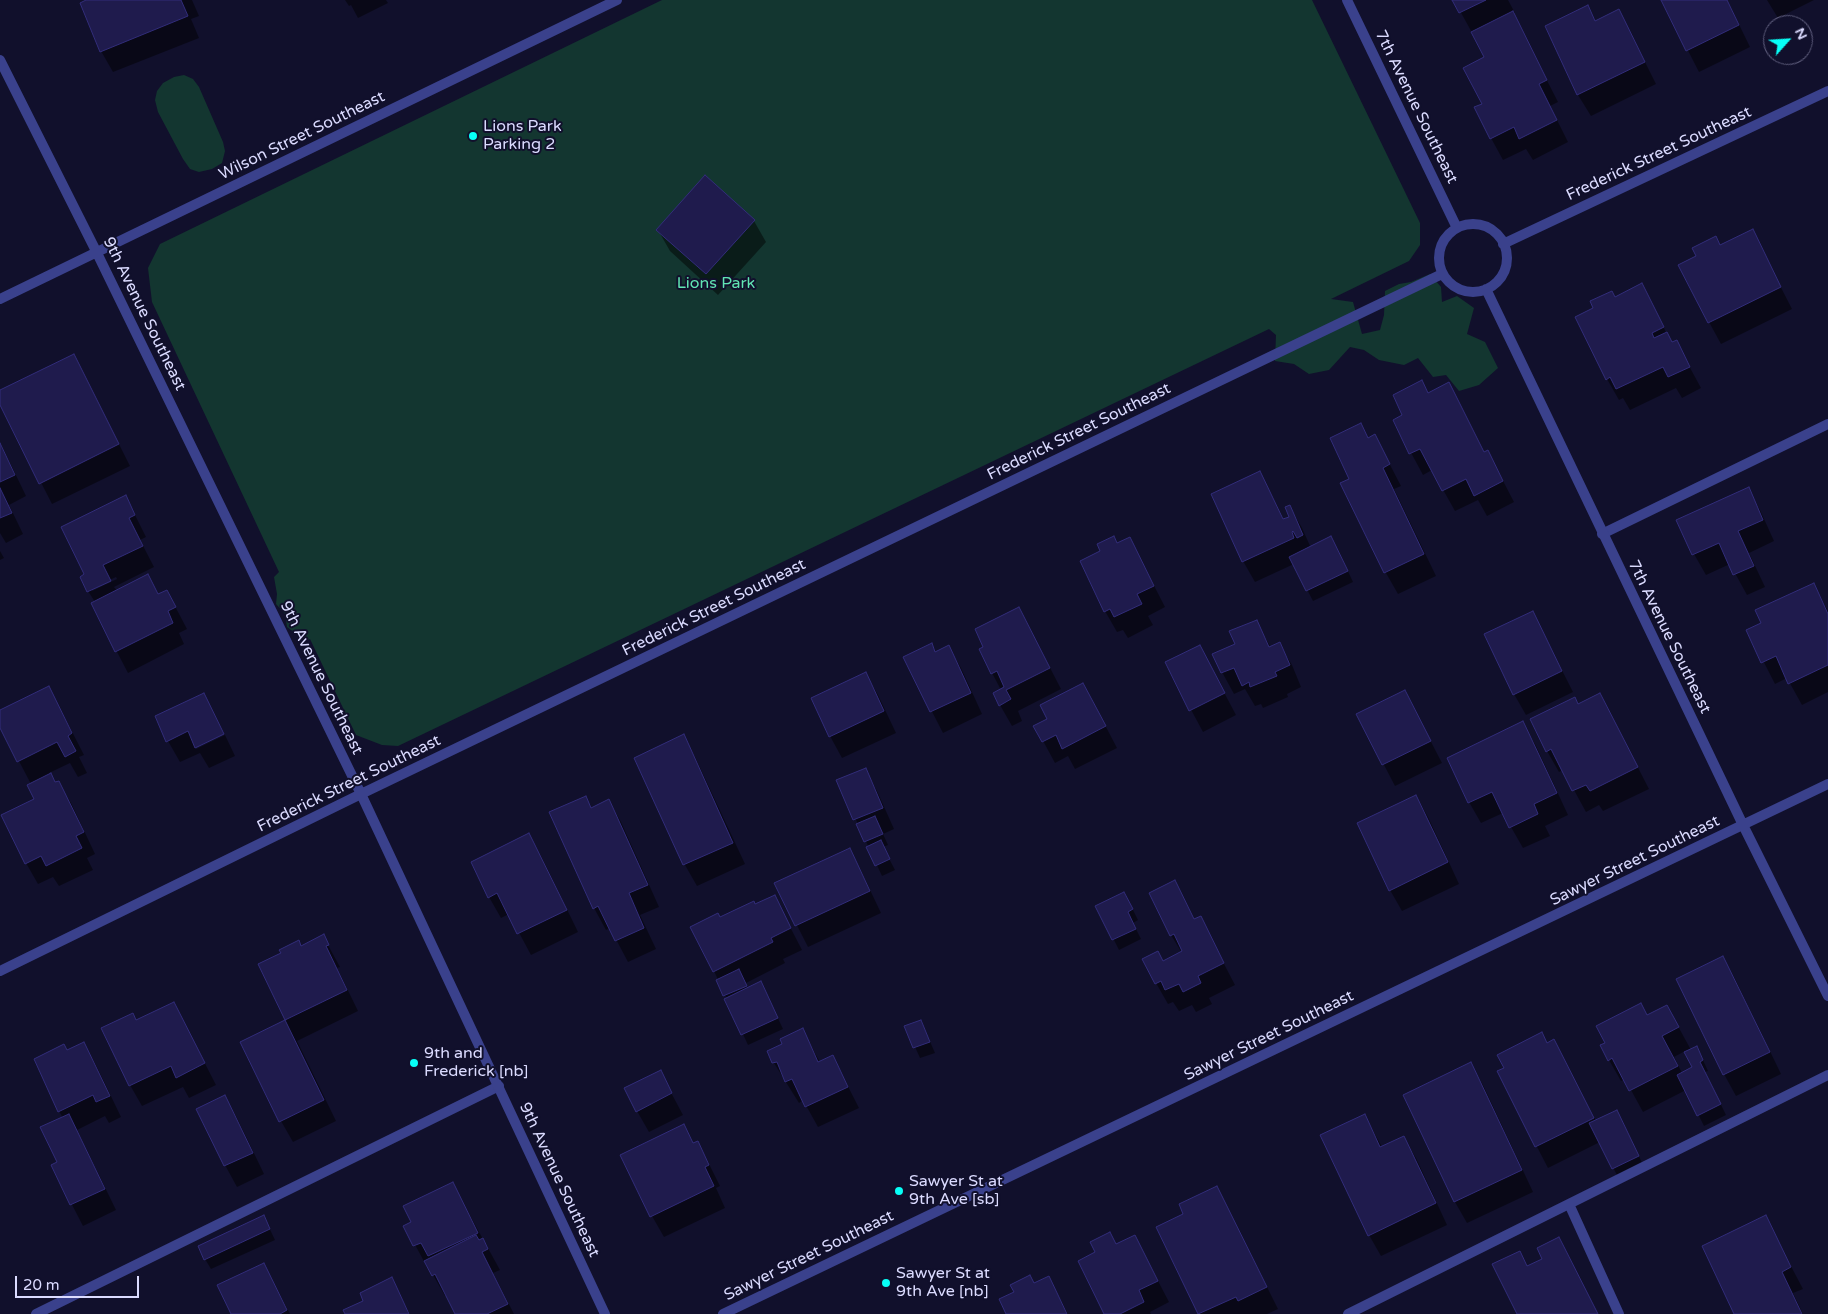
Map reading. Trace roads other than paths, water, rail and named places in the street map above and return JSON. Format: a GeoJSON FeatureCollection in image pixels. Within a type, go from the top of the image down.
{"type":"FeatureCollection","features":[{"type":"Feature","properties":{"kind":"street","name":"Wilson Street Southeast"},"geometry":{"type":"LineString","coordinates":[[0,299],[617,0]]}},
{"type":"Feature","properties":{"kind":"street","name":"7th Avenue Southeast"},"geometry":{"type":"LineString","coordinates":[[1346,0],[1458,228]]}},
{"type":"Feature","properties":{"kind":"street","name":"9th Avenue Southeast"},"geometry":{"type":"LineString","coordinates":[[0,60],[97,253],[361,794],[605,1314]]}},
{"type":"Feature","properties":{"kind":"street","name":"Frederick Street Southeast"},"geometry":{"type":"LineString","coordinates":[[1504,244],[1828,90]]}},
{"type":"Feature","properties":{"kind":"street"},"geometry":{"type":"LineString","coordinates":[[1473,223],[1494,231],[1504,244],[1508,260],[1504,271],[1499,280],[1486,289],[1470,292],[1459,290],[1442,274],[1439,251],[1451,231],[1473,223]]}},
{"type":"Feature","properties":{"kind":"street","name":"Frederick Street Southeast"},"geometry":{"type":"LineString","coordinates":[[0,971],[361,794],[1442,274]]}},
{"type":"Feature","properties":{"kind":"street","name":"7th Avenue Southeast"},"geometry":{"type":"LineString","coordinates":[[1486,289],[1743,826],[1828,996]]}},
{"type":"Feature","properties":{"kind":"street"},"geometry":{"type":"LineString","coordinates":[[1602,534],[1828,424]]}},
{"type":"Feature","properties":{"kind":"street","name":"Sawyer Street Southeast"},"geometry":{"type":"LineString","coordinates":[[723,1314],[1828,784]]}},
{"type":"Feature","properties":{"kind":"street"},"geometry":{"type":"LineString","coordinates":[[1348,1314],[1828,1075]]}},
{"type":"Feature","properties":{"kind":"street"},"geometry":{"type":"LineString","coordinates":[[36,1314],[498,1086]]}},
{"type":"Feature","properties":{"kind":"street"},"geometry":{"type":"LineString","coordinates":[[1569,1204],[1619,1314]]}},
{"type":"Feature","properties":{"kind":"place","name":"Lions Park Parking 2"},"geometry":{"type":"Point","coordinates":[473,136]}},
{"type":"Feature","properties":{"kind":"place","name":"9th and Frederick [nb]"},"geometry":{"type":"Point","coordinates":[414,1063]}},
{"type":"Feature","properties":{"kind":"place","name":"Sawyer St at 9th Ave [sb]"},"geometry":{"type":"Point","coordinates":[899,1191]}},
{"type":"Feature","properties":{"kind":"place","name":"Sawyer St at 9th Ave [nb]"},"geometry":{"type":"Point","coordinates":[886,1283]}},
{"type":"Feature","properties":{"kind":"park label","name":"Lions Park"},"geometry":{"type":"Point","coordinates":[716,284]}}]}
